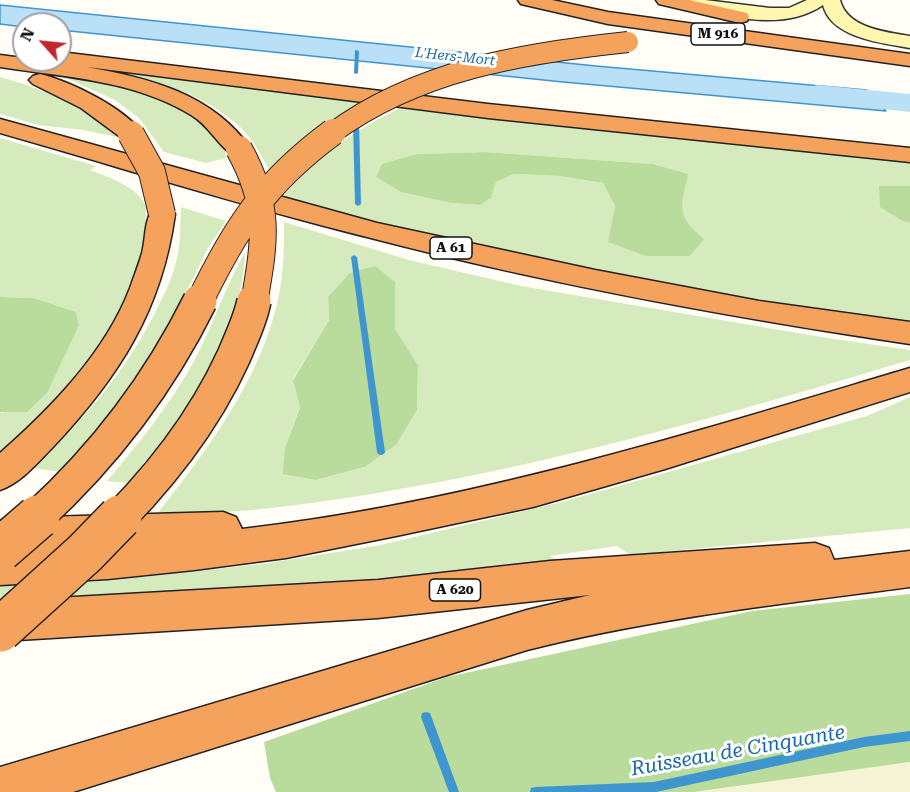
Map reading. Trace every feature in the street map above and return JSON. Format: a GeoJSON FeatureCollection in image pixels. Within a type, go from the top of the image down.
{"type":"FeatureCollection","features":[{"type":"Feature","properties":{"kind":"highway","name":"M 916"},"geometry":{"type":"LineString","coordinates":[[527,0],[608,18],[910,60]]}},
{"type":"Feature","properties":{"kind":"highway","name":"M 916"},"geometry":{"type":"LineString","coordinates":[[666,0],[794,28],[910,49]]}},
{"type":"Feature","properties":{"kind":"highway"},"geometry":{"type":"LineString","coordinates":[[0,550],[54,502],[122,425],[169,359],[222,253],[242,222],[271,185],[309,150],[374,108],[443,78],[516,57],[628,42],[683,42],[750,47],[910,66]]}},
{"type":"Feature","properties":{"kind":"highway"},"geometry":{"type":"LineString","coordinates":[[72,59],[488,111],[910,155]]}},
{"type":"Feature","properties":{"kind":"highway"},"geometry":{"type":"LineString","coordinates":[[0,62],[122,82],[173,97],[202,112],[239,149],[249,166],[261,201],[263,240],[262,265],[248,322],[234,357],[193,428],[142,491],[88,550],[0,630]]}},
{"type":"Feature","properties":{"kind":"highway"},"geometry":{"type":"LineString","coordinates":[[0,71],[26,76],[62,88],[97,107],[131,134],[146,155],[153,170],[162,214],[160,239],[153,267],[141,299],[123,331],[92,377],[60,416],[8,468]]}},
{"type":"Feature","properties":{"kind":"highway","name":"A 61"},"geometry":{"type":"LineString","coordinates":[[0,126],[374,231],[595,280],[759,311],[910,333]]}},
{"type":"Feature","properties":{"kind":"highway"},"geometry":{"type":"LineString","coordinates":[[0,567],[108,561],[286,541],[396,520],[544,488],[666,455],[903,382]]}},
{"type":"Feature","properties":{"kind":"highway"},"geometry":{"type":"LineString","coordinates":[[0,535],[250,528],[396,520]]}},
{"type":"Feature","properties":{"kind":"highway","name":"A 620"},"geometry":{"type":"LineString","coordinates":[[0,621],[378,599],[550,579],[910,555]]}},
{"type":"Feature","properties":{"kind":"highway"},"geometry":{"type":"LineString","coordinates":[[0,791],[527,630],[591,614],[662,601],[910,568]]}},
{"type":"Feature","properties":{"kind":"main road"},"geometry":{"type":"LineString","coordinates":[[666,0],[776,13],[807,8],[819,0]]}},
{"type":"Feature","properties":{"kind":"main road"},"geometry":{"type":"LineString","coordinates":[[831,0],[835,15],[843,21],[878,35],[910,42]]}},
{"type":"Feature","properties":{"kind":"shaded area"},"geometry":{"type":"Polygon","coordinates":[[[910,762],[910,792],[693,792],[694,791],[910,762]]]}},
{"type":"Feature","properties":{"kind":"green space"},"geometry":{"type":"Polygon","coordinates":[[[123,71],[367,102],[281,159],[269,170],[245,132],[214,107],[168,86],[120,74],[123,71]]]}},
{"type":"Feature","properties":{"kind":"green space"},"geometry":{"type":"Polygon","coordinates":[[[68,76],[113,85],[169,102],[193,114],[224,145],[226,158],[206,163],[164,152],[139,118],[115,100],[66,78],[68,76]]]}},
{"type":"Feature","properties":{"kind":"green space"},"geometry":{"type":"Polygon","coordinates":[[[0,77],[32,87],[77,107],[117,137],[83,130],[38,125],[0,114],[0,77]]]}},
{"type":"Feature","properties":{"kind":"green space"},"geometry":{"type":"Polygon","coordinates":[[[404,106],[910,162],[910,186],[879,186],[901,220],[910,223],[910,325],[823,313],[501,254],[281,199],[294,184],[337,146],[404,106]],[[486,152],[418,154],[452,203],[480,205],[491,198],[496,182],[514,174],[559,176],[603,183],[615,206],[609,242],[690,256],[703,239],[688,226],[681,209],[652,164],[486,152]]]}},
{"type":"Feature","properties":{"kind":"green space"},"geometry":{"type":"Polygon","coordinates":[[[0,138],[96,166],[90,170],[120,182],[140,197],[146,214],[137,267],[125,298],[109,327],[90,355],[47,408],[0,454],[0,412],[3,413],[79,325],[76,312],[34,298],[0,297],[0,138]]]}},
{"type":"Feature","properties":{"kind":"green space"},"geometry":{"type":"Polygon","coordinates":[[[486,152],[652,164],[688,174],[682,203],[684,217],[704,239],[690,256],[646,256],[608,242],[615,206],[603,183],[559,176],[514,174],[496,182],[491,198],[480,205],[452,203],[401,192],[376,177],[382,164],[418,154],[486,152]]]}},
{"type":"Feature","properties":{"kind":"green space"},"geometry":{"type":"Polygon","coordinates":[[[879,186],[910,186],[910,223],[880,207],[879,186]]]}},
{"type":"Feature","properties":{"kind":"green space"},"geometry":{"type":"Polygon","coordinates":[[[181,207],[226,221],[208,248],[168,329],[128,392],[93,436],[60,472],[34,468],[101,395],[143,335],[164,295],[174,269],[180,242],[181,207]]]}},
{"type":"Feature","properties":{"kind":"green space"},"geometry":{"type":"Polygon","coordinates":[[[284,222],[409,260],[521,286],[910,350],[910,360],[657,432],[465,477],[280,507],[157,514],[214,438],[246,384],[260,355],[279,295],[283,268],[284,222]],[[395,282],[328,297],[329,320],[293,379],[300,406],[285,448],[316,480],[365,467],[397,444],[417,410],[418,365],[395,330],[395,282]]]}},
{"type":"Feature","properties":{"kind":"green space"},"geometry":{"type":"Polygon","coordinates":[[[245,252],[241,285],[233,316],[206,376],[169,432],[128,483],[107,481],[154,423],[185,377],[201,348],[245,252]]]}},
{"type":"Feature","properties":{"kind":"green space"},"geometry":{"type":"Polygon","coordinates":[[[375,266],[395,282],[395,329],[418,365],[417,410],[397,444],[365,467],[316,480],[283,474],[285,448],[300,407],[293,380],[329,320],[328,297],[350,273],[375,266]]]}},
{"type":"Feature","properties":{"kind":"green space"},"geometry":{"type":"Polygon","coordinates":[[[0,297],[34,298],[76,312],[79,325],[47,393],[27,412],[0,412],[0,297]]]}},
{"type":"Feature","properties":{"kind":"green space"},"geometry":{"type":"Polygon","coordinates":[[[910,397],[910,528],[630,555],[617,546],[549,556],[565,564],[299,584],[0,600],[0,584],[105,581],[262,564],[381,545],[562,502],[867,416],[910,397]]]}},
{"type":"Feature","properties":{"kind":"green space"},"geometry":{"type":"Polygon","coordinates":[[[910,594],[910,762],[693,792],[276,792],[270,778],[264,742],[447,677],[752,611],[910,594]]]}},
{"type":"Feature","properties":{"kind":"water"},"geometry":{"type":"Polygon","coordinates":[[[0,5],[68,12],[12,12],[12,26],[0,24],[0,5]]]}},
{"type":"Feature","properties":{"kind":"water"},"geometry":{"type":"Polygon","coordinates":[[[72,12],[596,66],[867,90],[886,111],[563,82],[72,31],[72,12]]]}},
{"type":"Feature","properties":{"kind":"waterway"},"geometry":{"type":"LineString","coordinates":[[356,73],[357,51]]}},
{"type":"Feature","properties":{"kind":"waterway","name":"L'Hers-Mort"},"geometry":{"type":"LineString","coordinates":[[817,94],[910,103]]}},
{"type":"Feature","properties":{"kind":"waterway"},"geometry":{"type":"LineString","coordinates":[[356,121],[358,204]]}},
{"type":"Feature","properties":{"kind":"waterway"},"geometry":{"type":"LineString","coordinates":[[354,257],[381,452]]}},
{"type":"Feature","properties":{"kind":"waterway"},"geometry":{"type":"LineString","coordinates":[[426,717],[454,792]]}},
{"type":"Feature","properties":{"kind":"waterway","name":"Ruisseau de Cinquante"},"geometry":{"type":"LineString","coordinates":[[535,792],[654,787],[864,742],[910,736]]}}]}
